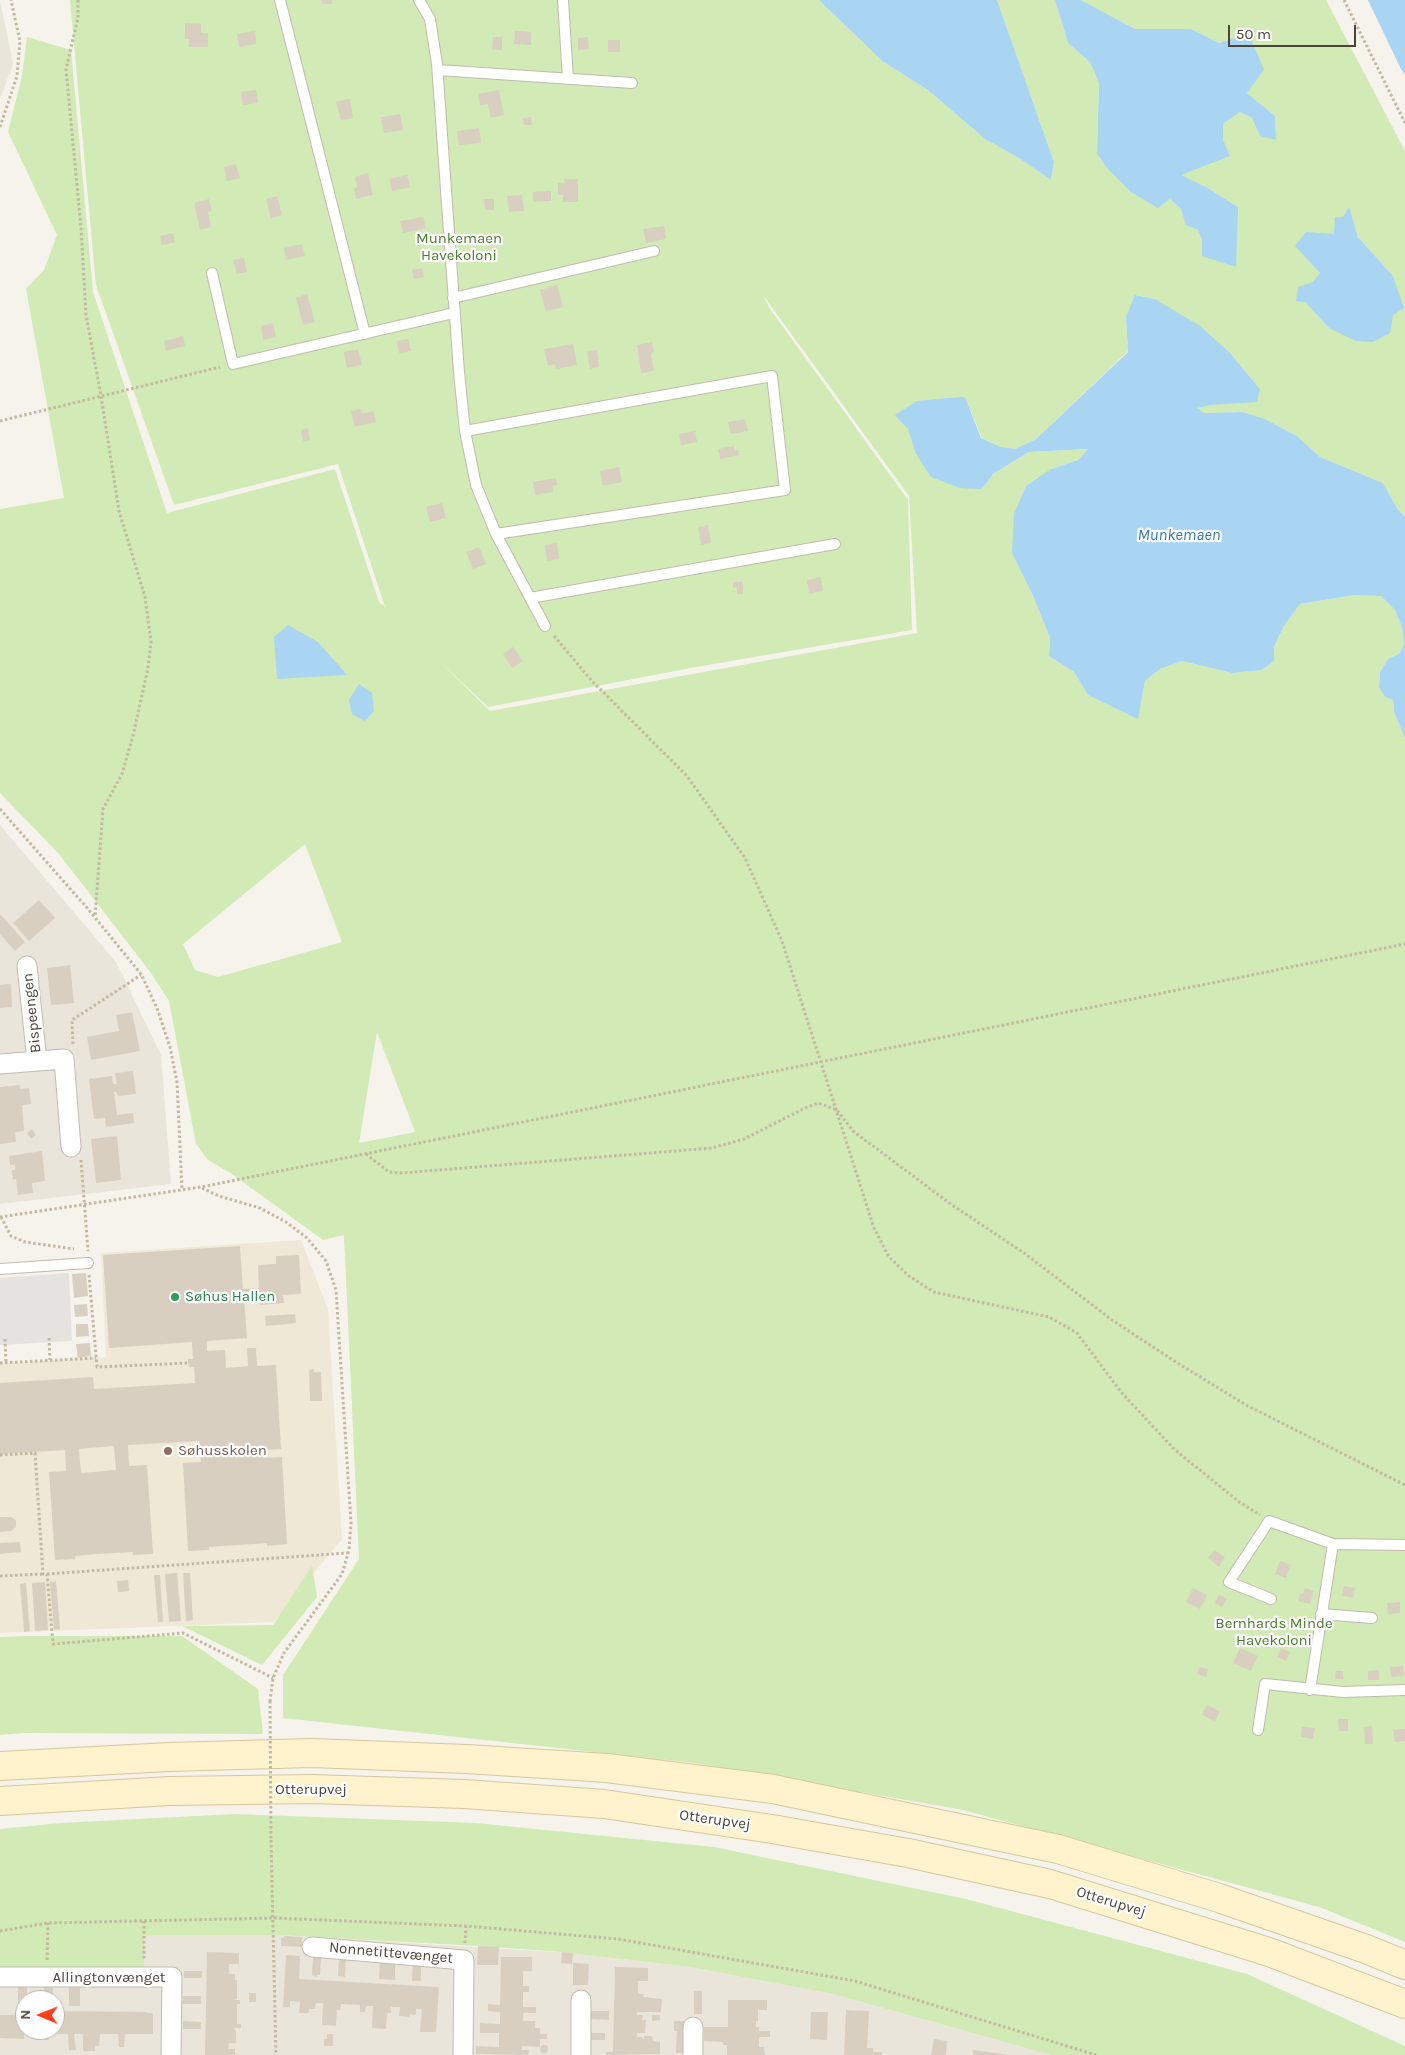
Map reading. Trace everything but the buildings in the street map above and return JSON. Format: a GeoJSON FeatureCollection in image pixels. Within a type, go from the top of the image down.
{"type":"FeatureCollection","features":[{"type":"Feature","properties":{"kind":"main road"},"geometry":{"type":"LineString","coordinates":[[0,1752],[112,1760]]}},
{"type":"Feature","properties":{"kind":"main road"},"geometry":{"type":"LineString","coordinates":[[0,1766],[169,1756],[312,1753],[467,1759],[607,1768],[773,1789],[1058,1849],[1219,1898],[1366,1949],[1405,1965]]}},
{"type":"Feature","properties":{"kind":"main road","name":"Otterupvej"},"geometry":{"type":"LineString","coordinates":[[0,1801],[170,1791],[312,1789],[464,1794],[604,1804],[772,1829],[879,1848],[1050,1884],[1208,1932],[1312,1968],[1405,2004]]}},
{"type":"Feature","properties":{"kind":"main road"},"geometry":{"type":"LineString","coordinates":[[1312,1968],[1405,2021]]}},
{"type":"Feature","properties":{"kind":"street","name":"Bispeengen"},"geometry":{"type":"LineString","coordinates":[[27,966],[37,1061]]}},
{"type":"Feature","properties":{"kind":"street","name":"Bispeengen"},"geometry":{"type":"LineString","coordinates":[[0,1064],[64,1058],[71,1147]]}},
{"type":"Feature","properties":{"kind":"street","name":"Nonnetittevænget"},"geometry":{"type":"LineString","coordinates":[[312,1946],[464,1960],[463,2055]]}},
{"type":"Feature","properties":{"kind":"street","name":"Allingtonvænget"},"geometry":{"type":"LineString","coordinates":[[0,1977],[172,1977],[171,2055]]}},
{"type":"Feature","properties":{"kind":"street"},"geometry":{"type":"LineString","coordinates":[[581,2000],[581,2055]]}},
{"type":"Feature","properties":{"kind":"street"},"geometry":{"type":"LineString","coordinates":[[693,2027],[693,2055]]}},
{"type":"Feature","properties":{"kind":"lane"},"geometry":{"type":"LineString","coordinates":[[280,0],[365,334]]}},
{"type":"Feature","properties":{"kind":"lane"},"geometry":{"type":"LineString","coordinates":[[419,0],[430,19],[438,70],[454,314],[466,431],[476,485],[496,534],[545,626]]}},
{"type":"Feature","properties":{"kind":"lane"},"geometry":{"type":"LineString","coordinates":[[564,0],[568,79]]}},
{"type":"Feature","properties":{"kind":"lane"},"geometry":{"type":"LineString","coordinates":[[438,70],[632,83]]}},
{"type":"Feature","properties":{"kind":"lane"},"geometry":{"type":"LineString","coordinates":[[453,298],[654,251]]}},
{"type":"Feature","properties":{"kind":"lane"},"geometry":{"type":"LineString","coordinates":[[212,272],[233,364],[454,314]]}},
{"type":"Feature","properties":{"kind":"lane"},"geometry":{"type":"LineString","coordinates":[[466,431],[772,376],[785,490],[496,534]]}},
{"type":"Feature","properties":{"kind":"lane"},"geometry":{"type":"LineString","coordinates":[[530,598],[835,544]]}},
{"type":"Feature","properties":{"kind":"lane"},"geometry":{"type":"LineString","coordinates":[[0,1269],[88,1263]]}},
{"type":"Feature","properties":{"kind":"lane"},"geometry":{"type":"LineString","coordinates":[[1271,1599],[1229,1582],[1269,1521],[1333,1544],[1405,1545]]}},
{"type":"Feature","properties":{"kind":"lane"},"geometry":{"type":"LineString","coordinates":[[1310,1690],[1333,1544]]}},
{"type":"Feature","properties":{"kind":"lane"},"geometry":{"type":"LineString","coordinates":[[1321,1614],[1372,1618]]}},
{"type":"Feature","properties":{"kind":"lane"},"geometry":{"type":"LineString","coordinates":[[1258,1730],[1265,1684],[1343,1692],[1405,1690]]}},
{"type":"Feature","properties":{"kind":"path"},"geometry":{"type":"LineString","coordinates":[[0,127],[17,76],[20,41],[11,0]]}},
{"type":"Feature","properties":{"kind":"path"},"geometry":{"type":"LineString","coordinates":[[78,0],[78,18],[66,69],[81,228],[86,315],[102,396],[119,511],[145,597],[151,642],[148,668],[133,736],[122,774],[103,808],[95,917]]}},
{"type":"Feature","properties":{"kind":"path"},"geometry":{"type":"LineString","coordinates":[[1344,0],[1405,122]]}},
{"type":"Feature","properties":{"kind":"path"},"geometry":{"type":"LineString","coordinates":[[0,421],[233,364]]}},
{"type":"Feature","properties":{"kind":"path"},"geometry":{"type":"LineString","coordinates":[[545,626],[592,681],[687,776],[745,858],[782,940],[874,1228],[889,1257],[909,1276],[934,1292],[1049,1317],[1077,1333],[1121,1392],[1174,1449],[1238,1501],[1269,1521]]}},
{"type":"Feature","properties":{"kind":"path"},"geometry":{"type":"LineString","coordinates":[[0,809],[95,917],[141,974],[157,1008],[170,1047],[177,1082],[182,1190]]}},
{"type":"Feature","properties":{"kind":"path"},"geometry":{"type":"LineString","coordinates":[[88,1251],[25,1242],[11,1236],[1,1217],[201,1187],[1405,944]]}},
{"type":"Feature","properties":{"kind":"path"},"geometry":{"type":"LineString","coordinates":[[64,1058],[73,1048],[72,1020],[141,974]]}},
{"type":"Feature","properties":{"kind":"path"},"geometry":{"type":"LineString","coordinates":[[366,1154],[389,1172],[402,1173],[712,1148],[744,1139],[818,1103],[837,1110],[853,1131],[952,1205],[1024,1253],[1112,1320],[1179,1364],[1246,1405],[1405,1485]]}},
{"type":"Feature","properties":{"kind":"path"},"geometry":{"type":"LineString","coordinates":[[71,1147],[81,1155],[97,1367],[188,1363]]}},
{"type":"Feature","properties":{"kind":"path"},"geometry":{"type":"LineString","coordinates":[[201,1187],[219,1196],[260,1208],[286,1222],[307,1238],[326,1261],[336,1290],[351,1523],[347,1553],[342,1574],[284,1653],[272,1678],[270,1701],[271,1890],[274,1918],[276,2055]]}},
{"type":"Feature","properties":{"kind":"path"},"geometry":{"type":"LineString","coordinates":[[48,1338],[50,1360]]}},
{"type":"Feature","properties":{"kind":"path"},"geometry":{"type":"LineString","coordinates":[[5,1339],[6,1362]]}},
{"type":"Feature","properties":{"kind":"path"},"geometry":{"type":"LineString","coordinates":[[0,1363],[96,1358]]}},
{"type":"Feature","properties":{"kind":"path"},"geometry":{"type":"LineString","coordinates":[[0,1455],[35,1453],[53,1644],[183,1633],[272,1678]]}},
{"type":"Feature","properties":{"kind":"path"},"geometry":{"type":"LineString","coordinates":[[0,1576],[347,1553]]}},
{"type":"Feature","properties":{"kind":"path"},"geometry":{"type":"LineString","coordinates":[[0,1931],[48,1923],[274,1918],[466,1926],[618,1939],[855,1981],[1096,2055]]}},
{"type":"Feature","properties":{"kind":"path"},"geometry":{"type":"LineString","coordinates":[[144,1921],[144,1977]]}},
{"type":"Feature","properties":{"kind":"path"},"geometry":{"type":"LineString","coordinates":[[46,1978],[48,1923]]}},
{"type":"Feature","properties":{"kind":"shaded area"},"geometry":{"type":"Polygon","coordinates":[[[0,0],[13,64],[0,99],[0,0]]]}},
{"type":"Feature","properties":{"kind":"shaded area"},"geometry":{"type":"Polygon","coordinates":[[[0,825],[116,962],[161,1055],[171,1184],[0,1204],[0,825]]]}},
{"type":"Feature","properties":{"kind":"shaded area","name":"Søhusskolen"},"geometry":{"type":"Polygon","coordinates":[[[301,1240],[328,1309],[342,1539],[274,1622],[0,1633],[0,1364],[106,1357],[101,1253],[301,1240]]]}},
{"type":"Feature","properties":{"kind":"shaded area"},"geometry":{"type":"Polygon","coordinates":[[[69,1273],[72,1341],[0,1345],[0,1278],[69,1273]]]}},
{"type":"Feature","properties":{"kind":"shaded area"},"geometry":{"type":"Polygon","coordinates":[[[144,1935],[278,1935],[573,1953],[690,1967],[833,1994],[1051,2055],[0,2055],[0,1969],[144,1969],[144,1935]]]}},
{"type":"Feature","properties":{"kind":"green space"},"geometry":{"type":"Polygon","coordinates":[[[70,0],[819,0],[882,61],[928,90],[985,139],[1019,158],[1051,180],[1054,162],[997,0],[1055,0],[1068,43],[1090,62],[1099,83],[1097,154],[1107,168],[1170,199],[1182,210],[1186,225],[1198,230],[1202,240],[1238,207],[1206,187],[1180,175],[1223,140],[1223,124],[1240,112],[1252,118],[1260,136],[1276,139],[1275,116],[1247,93],[1249,35],[1219,43],[1191,29],[1135,29],[1081,0],[1326,0],[1405,151],[1405,517],[1397,508],[1383,483],[1320,457],[1297,436],[1265,419],[1243,412],[1205,413],[1196,407],[1210,405],[1260,389],[1230,353],[1155,299],[1136,295],[1126,317],[1128,351],[1036,439],[1015,449],[1001,447],[982,438],[965,397],[908,429],[915,452],[982,489],[992,475],[1029,452],[1088,449],[1078,460],[1051,469],[1012,553],[1033,596],[1050,638],[1049,656],[1074,672],[1088,695],[1141,704],[1145,681],[1160,669],[1182,661],[1232,673],[1262,670],[1274,661],[1274,648],[1284,626],[1300,604],[1356,595],[1381,596],[1395,610],[1402,627],[1404,644],[1400,653],[1388,659],[1380,672],[1379,686],[1385,697],[1393,700],[1394,712],[1405,738],[1405,1942],[1319,1907],[963,1810],[695,1763],[283,1718],[283,1675],[359,1559],[344,1235],[323,1240],[232,1174],[208,1160],[196,1144],[169,1001],[151,973],[59,854],[0,793],[0,509],[64,498],[26,289],[44,270],[57,235],[8,132],[22,76],[27,37],[71,50],[93,292],[167,513],[335,469],[379,602],[385,607],[338,464],[174,505],[96,285],[70,0]],[[1349,208],[1334,234],[1296,246],[1320,273],[1313,282],[1305,302],[1329,328],[1393,276],[1358,237],[1349,208]],[[763,295],[770,309],[908,500],[912,630],[696,667],[488,707],[436,658],[490,711],[917,633],[909,496],[763,295]],[[305,844],[183,944],[195,970],[218,977],[342,942],[305,844]],[[377,1032],[359,1143],[415,1132],[377,1032]]]}},
{"type":"Feature","properties":{"kind":"green space"},"geometry":{"type":"Polygon","coordinates":[[[312,1566],[317,1597],[262,1665],[182,1626],[273,1625],[312,1566]]]}},
{"type":"Feature","properties":{"kind":"green space"},"geometry":{"type":"Polygon","coordinates":[[[182,1636],[258,1689],[263,1734],[23,1733],[0,1735],[0,1637],[182,1636]]]}},
{"type":"Feature","properties":{"kind":"green space"},"geometry":{"type":"Polygon","coordinates":[[[235,1814],[476,1823],[714,1847],[966,1899],[1247,1974],[1405,2046],[1405,2055],[1051,2055],[833,1994],[690,1967],[562,1952],[478,1946],[278,1935],[144,1935],[144,1970],[0,1969],[0,1829],[61,1823],[235,1814]]]}},
{"type":"Feature","properties":{"kind":"water"},"geometry":{"type":"Polygon","coordinates":[[[819,0],[997,0],[1054,162],[1051,180],[1019,158],[985,139],[928,90],[882,61],[819,0]]]}},
{"type":"Feature","properties":{"kind":"water"},"geometry":{"type":"Polygon","coordinates":[[[1055,0],[1081,0],[1135,29],[1191,29],[1219,43],[1249,34],[1264,70],[1247,93],[1275,116],[1276,140],[1260,136],[1252,118],[1240,112],[1223,124],[1223,140],[1230,156],[1181,175],[1206,187],[1238,207],[1236,267],[1202,256],[1202,240],[1198,230],[1186,225],[1181,209],[1170,199],[1158,208],[1131,192],[1107,168],[1097,154],[1099,83],[1090,62],[1068,43],[1055,0]]]}},
{"type":"Feature","properties":{"kind":"water"},"geometry":{"type":"Polygon","coordinates":[[[1368,0],[1405,0],[1405,75],[1400,67],[1368,0]]]}},
{"type":"Feature","properties":{"kind":"water"},"geometry":{"type":"Polygon","coordinates":[[[1349,207],[1358,237],[1393,276],[1404,308],[1393,315],[1390,333],[1373,342],[1356,341],[1329,328],[1305,302],[1296,301],[1298,287],[1313,282],[1320,273],[1295,246],[1306,232],[1334,234],[1335,217],[1343,217],[1349,207]]]}},
{"type":"Feature","properties":{"kind":"water","name":"Munkemaen"},"geometry":{"type":"Polygon","coordinates":[[[1135,295],[1155,299],[1200,326],[1230,353],[1260,389],[1257,402],[1210,405],[1197,408],[1205,413],[1243,412],[1265,419],[1297,436],[1320,457],[1383,483],[1397,508],[1405,517],[1405,738],[1394,712],[1393,700],[1385,697],[1379,687],[1380,672],[1388,659],[1400,653],[1404,644],[1402,627],[1395,610],[1381,596],[1355,595],[1300,604],[1284,626],[1274,647],[1274,661],[1262,670],[1232,673],[1182,661],[1160,669],[1145,681],[1138,719],[1088,695],[1074,672],[1049,656],[1050,638],[1033,596],[1012,553],[1014,514],[1026,486],[1051,469],[1078,460],[1088,449],[1029,452],[993,474],[982,489],[960,488],[931,477],[915,452],[908,429],[895,415],[917,401],[965,397],[981,438],[1001,447],[1015,449],[1036,439],[1128,352],[1126,317],[1135,295]]]}},
{"type":"Feature","properties":{"kind":"water"},"geometry":{"type":"Polygon","coordinates":[[[288,625],[318,642],[347,675],[277,679],[274,637],[288,625]]]}},
{"type":"Feature","properties":{"kind":"water"},"geometry":{"type":"Polygon","coordinates":[[[359,684],[372,693],[374,711],[365,721],[352,714],[349,700],[359,684]]]}},
{"type":"Feature","properties":{"kind":"place","name":"Søhus Hallen"},"geometry":{"type":"Point","coordinates":[175,1297]}},
{"type":"Feature","properties":{"kind":"place","name":"Søhusskolen"},"geometry":{"type":"Point","coordinates":[168,1451]}},
{"type":"Feature","properties":{"kind":"park label","name":"Munkemaen Havekoloni"},"geometry":{"type":"Point","coordinates":[459,248]}},
{"type":"Feature","properties":{"kind":"park label","name":"Bernhards Minde Havekoloni"},"geometry":{"type":"Point","coordinates":[1274,1632]}}]}
